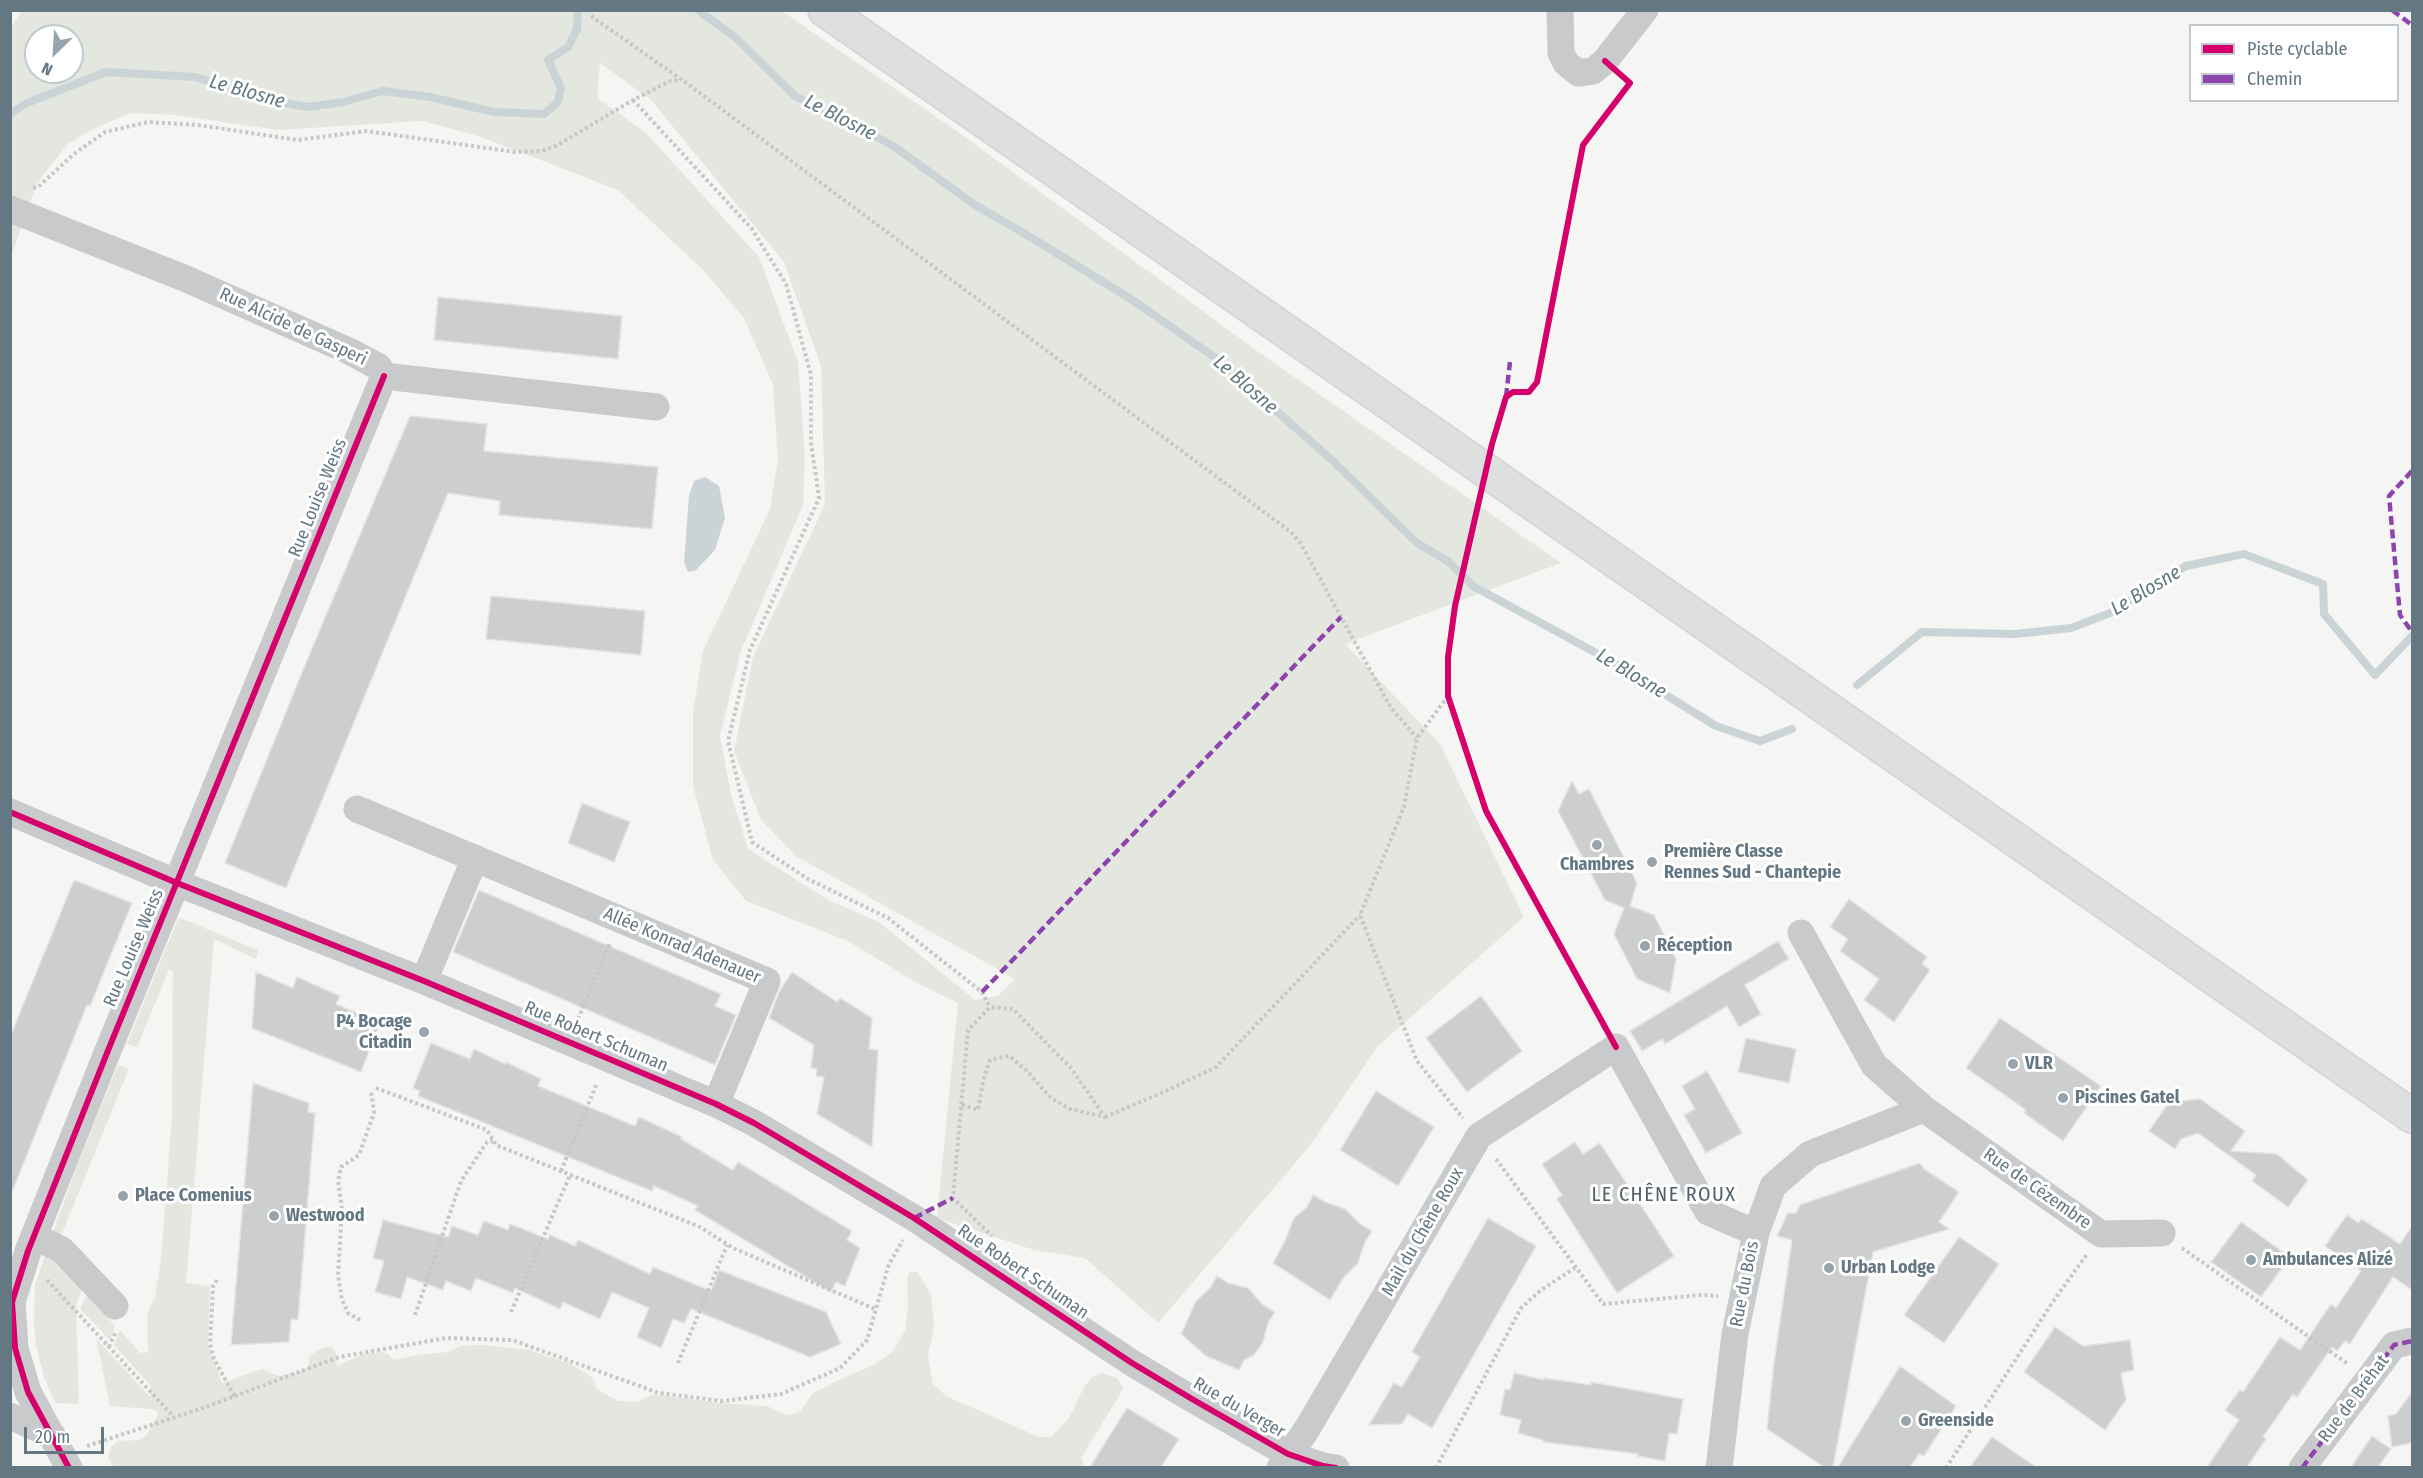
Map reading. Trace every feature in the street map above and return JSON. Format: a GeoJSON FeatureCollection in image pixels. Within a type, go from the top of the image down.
{"type":"FeatureCollection","features":[{"type":"Feature","properties":{"kind":"main road"},"geometry":{"type":"LineString","coordinates":[[825,10],[2412,1116]]}},
{"type":"Feature","properties":{"kind":"street"},"geometry":{"type":"LineString","coordinates":[[1560,10],[1561,53],[1566,63],[1578,73],[1593,71],[1605,61],[1645,10]]}},
{"type":"Feature","properties":{"kind":"street","name":"Rue Alcide de Gasperi"},"geometry":{"type":"LineString","coordinates":[[19,199],[184,278],[349,351],[379,367],[384,376],[656,407]]}},
{"type":"Feature","properties":{"kind":"street","name":"Rue Louise Weiss"},"geometry":{"type":"LineString","coordinates":[[69,1467],[28,1392],[15,1348],[12,1302],[30,1247],[384,376]]}},
{"type":"Feature","properties":{"kind":"street","name":"Allée Konrad Adenauer"},"geometry":{"type":"LineString","coordinates":[[357,809],[767,981],[716,1104]]}},
{"type":"Feature","properties":{"kind":"street","name":"Rue Robert Schuman"},"geometry":{"type":"LineString","coordinates":[[10,812],[177,883],[424,981],[716,1104],[825,1163],[914,1218],[1132,1363]]}},
{"type":"Feature","properties":{"kind":"street"},"geometry":{"type":"LineString","coordinates":[[424,981],[476,858]]}},
{"type":"Feature","properties":{"kind":"street","name":"Rue de Cézembre"},"geometry":{"type":"LineString","coordinates":[[1801,933],[1874,1065],[1924,1109],[2101,1234],[2162,1233]]}},
{"type":"Feature","properties":{"kind":"street","name":"Mail du Chêne Roux"},"geometry":{"type":"LineString","coordinates":[[1284,1461],[1306,1429],[1479,1136],[1616,1047]]}},
{"type":"Feature","properties":{"kind":"street","name":"Rue du Bois"},"geometry":{"type":"LineString","coordinates":[[1616,1047],[1708,1212],[1756,1233],[1735,1334],[1719,1467]]}},
{"type":"Feature","properties":{"kind":"street"},"geometry":{"type":"LineString","coordinates":[[1756,1233],[1773,1186],[1810,1154],[1924,1109]]}},
{"type":"Feature","properties":{"kind":"street"},"geometry":{"type":"LineString","coordinates":[[30,1247],[62,1250],[115,1306]]}},
{"type":"Feature","properties":{"kind":"street","name":"Rue de Bréhat"},"geometry":{"type":"LineString","coordinates":[[2302,1467],[2394,1345],[2412,1341]]}},
{"type":"Feature","properties":{"kind":"street","name":"Rue du Verger"},"geometry":{"type":"LineString","coordinates":[[1132,1363],[1284,1461],[1336,1467]]}},
{"type":"Feature","properties":{"kind":"street"},"geometry":{"type":"LineString","coordinates":[[10,1416],[52,1435]]}},
{"type":"Feature","properties":{"kind":"path"},"geometry":{"type":"LineString","coordinates":[[591,16],[685,82],[1292,532],[1391,708],[1417,738]]}},
{"type":"Feature","properties":{"kind":"path"},"geometry":{"type":"LineString","coordinates":[[19,199],[38,187],[74,153],[105,132],[148,122],[198,125],[298,140],[366,131],[515,152],[541,151],[556,146],[669,81],[685,82]]}},
{"type":"Feature","properties":{"kind":"path"},"geometry":{"type":"LineString","coordinates":[[633,100],[752,229],[786,284],[811,375],[811,443],[819,498],[750,650],[728,741],[752,842],[808,879],[888,918],[982,993],[990,1007]]}},
{"type":"Feature","properties":{"kind":"path"},"geometry":{"type":"LineString","coordinates":[[1448,686],[1451,706]]}},
{"type":"Feature","properties":{"kind":"path"},"geometry":{"type":"LineString","coordinates":[[962,1105],[978,1110],[983,1081],[990,1060],[1009,1056],[1025,1069],[1051,1098],[1070,1109],[1105,1117],[1166,1091],[1216,1066],[1360,915],[1404,807],[1417,738],[1448,696]]}},
{"type":"Feature","properties":{"kind":"path"},"geometry":{"type":"LineString","coordinates":[[1360,915],[1417,1060],[1479,1136],[1603,1304],[1701,1295],[1743,1297]]}},
{"type":"Feature","properties":{"kind":"path"},"geometry":{"type":"LineString","coordinates":[[568,1042],[620,919]]}},
{"type":"Feature","properties":{"kind":"path"},"geometry":{"type":"LineString","coordinates":[[990,1007],[968,1030],[953,1198],[995,1238]]}},
{"type":"Feature","properties":{"kind":"path"},"geometry":{"type":"LineString","coordinates":[[990,1007],[1013,1009],[1070,1067],[1105,1117]]}},
{"type":"Feature","properties":{"kind":"path"},"geometry":{"type":"LineString","coordinates":[[561,1171],[607,1059]]}},
{"type":"Feature","properties":{"kind":"path"},"geometry":{"type":"LineString","coordinates":[[376,1088],[486,1130],[496,1146],[700,1227],[728,1245],[875,1310]]}},
{"type":"Feature","properties":{"kind":"path"},"geometry":{"type":"LineString","coordinates":[[360,1320],[348,1313],[342,1300],[338,1275],[342,1209],[338,1181],[341,1167],[359,1155],[374,1113],[371,1091]]}},
{"type":"Feature","properties":{"kind":"path"},"geometry":{"type":"LineString","coordinates":[[415,1315],[461,1181],[487,1142],[493,1141]]}},
{"type":"Feature","properties":{"kind":"path"},"geometry":{"type":"LineString","coordinates":[[511,1312],[570,1175]]}},
{"type":"Feature","properties":{"kind":"path"},"geometry":{"type":"LineString","coordinates":[[93,1443],[235,1396],[339,1357],[446,1338],[512,1340],[659,1393],[722,1401],[782,1394],[840,1368],[867,1340],[889,1264],[914,1218]]}},
{"type":"Feature","properties":{"kind":"path"},"geometry":{"type":"LineString","coordinates":[[2162,1233],[2368,1377]]}},
{"type":"Feature","properties":{"kind":"path"},"geometry":{"type":"LineString","coordinates":[[1946,1467],[2052,1303],[2101,1234]]}},
{"type":"Feature","properties":{"kind":"path"},"geometry":{"type":"LineString","coordinates":[[678,1363],[728,1245]]}},
{"type":"Feature","properties":{"kind":"path"},"geometry":{"type":"LineString","coordinates":[[30,1247],[174,1417]]}},
{"type":"Feature","properties":{"kind":"path"},"geometry":{"type":"LineString","coordinates":[[1436,1467],[1521,1308],[1541,1290],[1575,1268]]}},
{"type":"Feature","properties":{"kind":"path"},"geometry":{"type":"LineString","coordinates":[[217,1280],[213,1286],[210,1344],[214,1359],[235,1396]]}},
{"type":"Feature","properties":{"kind":"shaded area"},"geometry":{"type":"Polygon","coordinates":[[[22,11],[782,11],[961,134],[1253,348],[1561,563],[1345,644],[1440,744],[1524,917],[1378,1046],[1309,1147],[1158,1323],[1085,1258],[1034,1250],[937,1218],[958,1003],[917,983],[848,941],[746,901],[713,860],[693,786],[693,712],[703,651],[770,509],[778,460],[773,385],[744,318],[703,270],[618,190],[481,137],[423,121],[277,130],[175,115],[131,113],[93,129],[68,144],[37,183],[11,257],[10,30],[22,11]],[[600,63],[597,98],[645,132],[759,257],[798,362],[805,455],[803,505],[741,651],[720,736],[731,794],[748,849],[830,901],[879,922],[975,1000],[998,996],[1015,979],[796,856],[761,820],[734,751],[753,657],[825,504],[821,366],[784,262],[651,100],[600,63]]]}},
{"type":"Feature","properties":{"kind":"shaded area"},"geometry":{"type":"Polygon","coordinates":[[[705,477],[719,486],[725,518],[715,550],[696,570],[688,572],[684,562],[689,496],[694,481],[705,477]]]}},
{"type":"Feature","properties":{"kind":"shaded area"},"geometry":{"type":"Polygon","coordinates":[[[180,918],[258,950],[256,959],[214,939],[186,1283],[210,1286],[208,1344],[222,1383],[262,1369],[279,1376],[294,1373],[309,1367],[309,1356],[324,1347],[332,1347],[336,1352],[337,1366],[363,1354],[381,1352],[388,1354],[393,1360],[448,1352],[460,1346],[482,1345],[529,1350],[569,1363],[593,1378],[597,1389],[618,1401],[637,1402],[653,1394],[719,1403],[767,1406],[787,1415],[800,1412],[812,1394],[874,1365],[893,1351],[905,1331],[908,1308],[907,1277],[910,1271],[917,1272],[931,1294],[934,1327],[928,1356],[933,1384],[946,1396],[1039,1437],[1051,1437],[1069,1418],[1084,1387],[1092,1377],[1102,1373],[1117,1378],[1124,1388],[1081,1458],[1085,1467],[113,1467],[108,1457],[111,1447],[118,1441],[139,1440],[147,1434],[158,1415],[156,1410],[152,1409],[110,1406],[96,1338],[150,1397],[150,1385],[114,1345],[120,1330],[140,1353],[148,1352],[147,1315],[155,1296],[161,1260],[172,1116],[173,972],[169,970],[137,1047],[127,1044],[180,918]]]}},
{"type":"Feature","properties":{"kind":"shaded area"},"geometry":{"type":"Polygon","coordinates":[[[118,1065],[129,1069],[60,1238],[52,1235],[78,1163],[118,1065]]]}},
{"type":"Feature","properties":{"kind":"shaded area"},"geometry":{"type":"Polygon","coordinates":[[[45,1256],[56,1260],[82,1290],[76,1305],[79,1404],[55,1403],[44,1377],[36,1345],[35,1285],[45,1256]]]}},
{"type":"Feature","properties":{"kind":"shaded area"},"geometry":{"type":"Polygon","coordinates":[[[87,1294],[115,1326],[110,1340],[80,1309],[87,1294]]]}},
{"type":"Feature","properties":{"kind":"building"},"geometry":{"type":"Polygon","coordinates":[[[438,297],[622,316],[618,359],[434,340],[438,297]]]}},
{"type":"Feature","properties":{"kind":"building"},"geometry":{"type":"Polygon","coordinates":[[[410,416],[487,424],[484,451],[658,467],[652,529],[499,515],[500,501],[448,493],[286,888],[225,863],[410,416]]]}},
{"type":"Feature","properties":{"kind":"building"},"geometry":{"type":"Polygon","coordinates":[[[491,596],[645,611],[641,655],[486,639],[491,596]]]}},
{"type":"Feature","properties":{"kind":"building"},"geometry":{"type":"Polygon","coordinates":[[[1572,781],[1579,794],[1589,789],[1637,883],[1630,906],[1654,915],[1676,959],[1670,993],[1637,979],[1614,934],[1624,908],[1605,900],[1558,811],[1572,781]]]}},
{"type":"Feature","properties":{"kind":"building"},"geometry":{"type":"Polygon","coordinates":[[[582,803],[630,822],[614,862],[568,843],[582,803]]]}},
{"type":"Feature","properties":{"kind":"building"},"geometry":{"type":"Polygon","coordinates":[[[74,880],[132,903],[90,1006],[87,1005],[10,1197],[10,1037],[74,880]]]}},
{"type":"Feature","properties":{"kind":"building"},"geometry":{"type":"Polygon","coordinates":[[[479,890],[721,994],[715,1006],[736,1015],[715,1065],[453,952],[479,890]]]}},
{"type":"Feature","properties":{"kind":"building"},"geometry":{"type":"Polygon","coordinates":[[[1849,899],[1927,957],[1922,964],[1930,970],[1894,1022],[1864,1000],[1879,979],[1840,951],[1848,939],[1830,927],[1849,899]]]}},
{"type":"Feature","properties":{"kind":"building"},"geometry":{"type":"Polygon","coordinates":[[[1778,941],[1789,959],[1745,985],[1761,1014],[1739,1027],[1727,1006],[1665,1044],[1662,1039],[1642,1051],[1630,1031],[1778,941]]]}},
{"type":"Feature","properties":{"kind":"building"},"geometry":{"type":"Polygon","coordinates":[[[256,972],[293,988],[297,977],[340,996],[336,1004],[380,1023],[361,1072],[252,1028],[256,972]]]}},
{"type":"Feature","properties":{"kind":"building"},"geometry":{"type":"Polygon","coordinates":[[[792,972],[837,1002],[840,998],[872,1018],[869,1049],[878,1050],[872,1147],[817,1114],[824,1077],[816,1076],[817,1069],[811,1068],[814,1045],[769,1018],[779,992],[792,972]]]}},
{"type":"Feature","properties":{"kind":"building"},"geometry":{"type":"Polygon","coordinates":[[[1481,996],[1522,1051],[1467,1092],[1426,1038],[1481,996]]]}},
{"type":"Feature","properties":{"kind":"building"},"geometry":{"type":"Polygon","coordinates":[[[2000,1018],[2101,1086],[2063,1141],[2024,1113],[2026,1110],[1966,1068],[2000,1018]]]}},
{"type":"Feature","properties":{"kind":"building"},"geometry":{"type":"Polygon","coordinates":[[[1746,1038],[1796,1049],[1789,1083],[1738,1072],[1746,1038]]]}},
{"type":"Feature","properties":{"kind":"building"},"geometry":{"type":"Polygon","coordinates":[[[431,1043],[470,1059],[474,1049],[541,1079],[538,1086],[635,1126],[639,1117],[682,1137],[681,1139],[733,1170],[738,1162],[852,1231],[847,1240],[860,1248],[845,1286],[836,1282],[831,1292],[695,1210],[698,1206],[654,1186],[652,1191],[418,1096],[420,1091],[413,1088],[431,1043]]]}},
{"type":"Feature","properties":{"kind":"building"},"geometry":{"type":"Polygon","coordinates":[[[1707,1071],[1742,1133],[1706,1153],[1684,1115],[1695,1109],[1682,1086],[1707,1071]]]}},
{"type":"Feature","properties":{"kind":"building","name":"Westwood"},"geometry":{"type":"Polygon","coordinates":[[[253,1083],[309,1103],[308,1112],[315,1113],[298,1320],[291,1319],[289,1342],[231,1345],[253,1083]]]}},
{"type":"Feature","properties":{"kind":"building"},"geometry":{"type":"Polygon","coordinates":[[[1376,1091],[1434,1127],[1398,1186],[1340,1150],[1376,1091]]]}},
{"type":"Feature","properties":{"kind":"building"},"geometry":{"type":"Polygon","coordinates":[[[2200,1099],[2245,1131],[2231,1151],[2277,1154],[2308,1180],[2288,1207],[2252,1181],[2256,1175],[2198,1133],[2181,1139],[2175,1149],[2149,1131],[2169,1102],[2200,1099]]]}},
{"type":"Feature","properties":{"kind":"building"},"geometry":{"type":"Polygon","coordinates":[[[1575,1142],[1583,1154],[1600,1143],[1674,1256],[1617,1293],[1557,1199],[1562,1195],[1542,1164],[1575,1142]]]}},
{"type":"Feature","properties":{"kind":"building","name":"Urban Lodge"},"geometry":{"type":"Polygon","coordinates":[[[1920,1163],[1924,1169],[1959,1192],[1939,1222],[1949,1229],[1873,1252],[1833,1467],[1824,1467],[1767,1429],[1792,1240],[1777,1236],[1788,1213],[1796,1213],[1800,1205],[1920,1163]]]}},
{"type":"Feature","properties":{"kind":"building"},"geometry":{"type":"Polygon","coordinates":[[[1313,1195],[1345,1209],[1360,1224],[1372,1231],[1365,1242],[1358,1263],[1344,1277],[1330,1300],[1273,1263],[1294,1218],[1307,1207],[1313,1195]]]}},
{"type":"Feature","properties":{"kind":"building"},"geometry":{"type":"Polygon","coordinates":[[[2347,1215],[2358,1223],[2362,1219],[2400,1244],[2412,1226],[2412,1290],[2393,1277],[2350,1344],[2345,1341],[2337,1351],[2332,1347],[2297,1397],[2293,1394],[2263,1437],[2266,1439],[2247,1467],[2207,1467],[2239,1420],[2225,1410],[2240,1390],[2243,1392],[2280,1337],[2300,1350],[2331,1304],[2336,1308],[2361,1271],[2325,1246],[2347,1215]]]}},
{"type":"Feature","properties":{"kind":"building"},"geometry":{"type":"Polygon","coordinates":[[[1488,1218],[1536,1246],[1432,1428],[1408,1414],[1402,1424],[1369,1425],[1394,1383],[1402,1387],[1420,1357],[1412,1352],[1488,1218]]]}},
{"type":"Feature","properties":{"kind":"building"},"geometry":{"type":"Polygon","coordinates":[[[383,1220],[448,1237],[452,1226],[478,1235],[484,1221],[508,1230],[510,1224],[548,1239],[550,1235],[575,1246],[578,1240],[650,1274],[653,1267],[711,1291],[719,1270],[826,1312],[841,1344],[810,1357],[691,1309],[684,1323],[673,1319],[661,1348],[637,1337],[649,1308],[612,1292],[600,1319],[563,1302],[560,1309],[515,1288],[513,1293],[476,1278],[471,1291],[446,1281],[443,1290],[407,1277],[401,1299],[375,1292],[384,1261],[373,1258],[383,1220]]]}},
{"type":"Feature","properties":{"kind":"building","name":"Ambulances Alizé"},"geometry":{"type":"Polygon","coordinates":[[[2241,1222],[2290,1257],[2261,1297],[2211,1262],[2241,1222]]]}},
{"type":"Feature","properties":{"kind":"building"},"geometry":{"type":"Polygon","coordinates":[[[1959,1237],[1999,1264],[1944,1343],[1904,1315],[1959,1237]]]}},
{"type":"Feature","properties":{"kind":"building"},"geometry":{"type":"Polygon","coordinates":[[[1217,1276],[1228,1283],[1248,1288],[1263,1305],[1275,1312],[1268,1323],[1263,1342],[1254,1355],[1244,1360],[1239,1370],[1206,1356],[1181,1334],[1196,1301],[1210,1288],[1217,1276]]]}},
{"type":"Feature","properties":{"kind":"building"},"geometry":{"type":"Polygon","coordinates":[[[2055,1327],[2083,1346],[2130,1340],[2134,1370],[2121,1373],[2126,1400],[2105,1430],[2024,1372],[2055,1327]]]}},
{"type":"Feature","properties":{"kind":"building"},"geometry":{"type":"Polygon","coordinates":[[[1900,1366],[1956,1406],[1924,1456],[1919,1454],[1910,1467],[1838,1467],[1900,1366]]]}},
{"type":"Feature","properties":{"kind":"building"},"geometry":{"type":"Polygon","coordinates":[[[1514,1373],[1544,1380],[1544,1378],[1591,1385],[1591,1382],[1683,1399],[1677,1434],[1669,1433],[1665,1461],[1637,1456],[1638,1454],[1543,1442],[1543,1440],[1518,1433],[1521,1420],[1500,1415],[1505,1389],[1510,1390],[1514,1373]]]}},
{"type":"Feature","properties":{"kind":"building"},"geometry":{"type":"Polygon","coordinates":[[[2412,1392],[2412,1443],[2392,1447],[2388,1416],[2396,1414],[2412,1392]]]}},
{"type":"Feature","properties":{"kind":"building"},"geometry":{"type":"Polygon","coordinates":[[[1127,1408],[1179,1439],[1161,1467],[1090,1467],[1127,1408]]]}},
{"type":"Feature","properties":{"kind":"building"},"geometry":{"type":"Polygon","coordinates":[[[2372,1436],[2391,1449],[2378,1467],[2351,1467],[2372,1436]]]}},
{"type":"Feature","properties":{"kind":"building"},"geometry":{"type":"Polygon","coordinates":[[[1992,1437],[2036,1467],[1970,1467],[1992,1437]]]}},
{"type":"Feature","properties":{"kind":"waterway","name":"Le Blosne"},"geometry":{"type":"LineString","coordinates":[[10,114],[27,103],[106,72],[196,77],[266,100],[308,107],[343,102],[383,91],[430,97],[494,112],[544,114],[558,102],[561,88],[548,60],[568,47],[577,29],[578,10]]}},
{"type":"Feature","properties":{"kind":"waterway","name":"Le Blosne"},"geometry":{"type":"LineString","coordinates":[[698,10],[736,38],[795,96],[892,145],[975,205],[1131,299],[1220,361],[1334,462],[1417,543],[1449,562],[1473,586],[1611,661],[1716,726],[1760,741],[1792,729]]}},
{"type":"Feature","properties":{"kind":"waterway","name":"Le Blosne"},"geometry":{"type":"LineString","coordinates":[[1857,685],[1922,632],[2015,634],[2071,628],[2110,613],[2186,566],[2244,554],[2323,584],[2324,614],[2375,675],[2412,636]]}},
{"type":"Feature","properties":{"kind":"marked path"},"geometry":{"type":"LineString","coordinates":[[2392,10],[2412,25]]}},
{"type":"Feature","properties":{"kind":"marked path"},"geometry":{"type":"LineString","coordinates":[[1506,397],[1510,362]]}},
{"type":"Feature","properties":{"kind":"marked path"},"geometry":{"type":"LineString","coordinates":[[2412,471],[2389,496],[2400,615],[2412,632]]}},
{"type":"Feature","properties":{"kind":"marked path"},"geometry":{"type":"LineString","coordinates":[[982,992],[1341,617]]}},
{"type":"Feature","properties":{"kind":"marked path"},"geometry":{"type":"LineString","coordinates":[[914,1218],[953,1198]]}},
{"type":"Feature","properties":{"kind":"marked path"},"geometry":{"type":"LineString","coordinates":[[2302,1468],[2394,1345],[2412,1341]]}},
{"type":"Feature","properties":{"kind":"cycle path"},"geometry":{"type":"LineString","coordinates":[[1605,61],[1630,83],[1583,145],[1537,382],[1529,392],[1513,392],[1506,397],[1492,444],[1455,606],[1448,657],[1448,696],[1486,811],[1616,1047]]}},
{"type":"Feature","properties":{"kind":"cycle path"},"geometry":{"type":"LineString","coordinates":[[69,1468],[28,1392],[15,1348],[12,1302],[28,1251],[109,1048],[384,376]]}},
{"type":"Feature","properties":{"kind":"cycle path"},"geometry":{"type":"LineString","coordinates":[[10,812],[177,883],[424,981],[716,1104],[754,1123],[914,1218],[1132,1363],[1192,1399],[1288,1454],[1336,1468]]}},
{"type":"Feature","properties":{"kind":"place","name":"Chambres"},"geometry":{"type":"Point","coordinates":[1597,845]}},
{"type":"Feature","properties":{"kind":"place","name":"Première Classe Rennes Sud - Chantepie"},"geometry":{"type":"Point","coordinates":[1652,862]}},
{"type":"Feature","properties":{"kind":"place","name":"Réception"},"geometry":{"type":"Point","coordinates":[1645,946]}},
{"type":"Feature","properties":{"kind":"place","name":"P4 Bocage Citadin"},"geometry":{"type":"Point","coordinates":[424,1032]}},
{"type":"Feature","properties":{"kind":"place","name":"VLR"},"geometry":{"type":"Point","coordinates":[2013,1064]}},
{"type":"Feature","properties":{"kind":"place","name":"Piscines Gatel"},"geometry":{"type":"Point","coordinates":[2063,1098]}},
{"type":"Feature","properties":{"kind":"place","name":"Place Comenius"},"geometry":{"type":"Point","coordinates":[123,1196]}},
{"type":"Feature","properties":{"kind":"place","name":"Westwood"},"geometry":{"type":"Point","coordinates":[274,1216]}},
{"type":"Feature","properties":{"kind":"place","name":"Ambulances Alizé"},"geometry":{"type":"Point","coordinates":[2251,1260]}},
{"type":"Feature","properties":{"kind":"place","name":"Urban Lodge"},"geometry":{"type":"Point","coordinates":[1829,1268]}},
{"type":"Feature","properties":{"kind":"place","name":"Greenside"},"geometry":{"type":"Point","coordinates":[1906,1421]}},
{"type":"Feature","properties":{"kind":"district","name":"LE CHÊNE ROUX"},"geometry":{"type":"Point","coordinates":[1664,1195]}}]}
